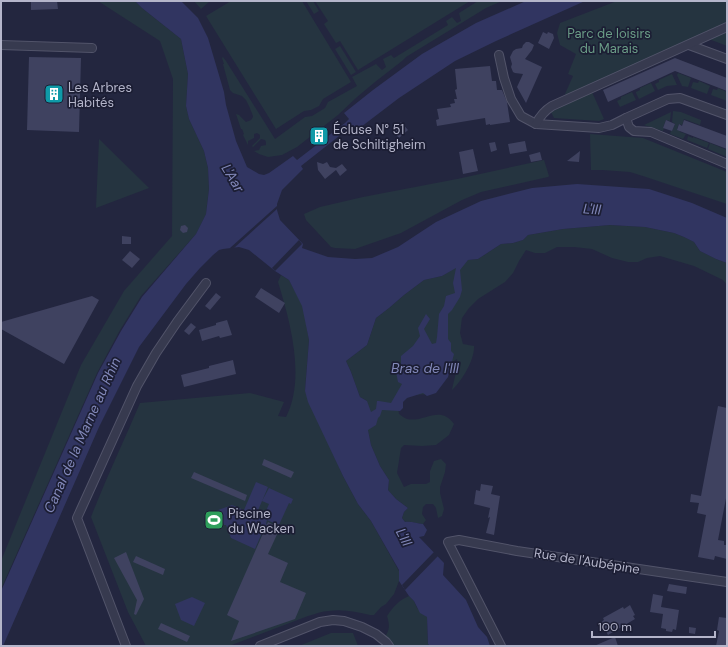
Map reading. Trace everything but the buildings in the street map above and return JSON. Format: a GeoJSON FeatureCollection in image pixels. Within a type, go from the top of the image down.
{"type":"FeatureCollection","features":[{"type":"Feature","properties":{"kind":"street"},"geometry":{"type":"LineString","coordinates":[[536,124],[541,115],[552,106],[727,27]]}},
{"type":"Feature","properties":{"kind":"street"},"geometry":{"type":"LineString","coordinates":[[1,45],[92,48]]}},
{"type":"Feature","properties":{"kind":"street"},"geometry":{"type":"LineString","coordinates":[[689,45],[727,59]]}},
{"type":"Feature","properties":{"kind":"street"},"geometry":{"type":"LineString","coordinates":[[499,55],[504,78],[511,99],[521,116],[536,124],[599,128],[612,125],[668,99],[680,98],[727,115]]}},
{"type":"Feature","properties":{"kind":"street"},"geometry":{"type":"LineString","coordinates":[[626,118],[629,127],[634,131],[651,132],[727,164]]}},
{"type":"Feature","properties":{"kind":"street"},"geometry":{"type":"LineString","coordinates":[[126,646],[77,518],[137,386],[156,353],[206,283]]}},
{"type":"Feature","properties":{"kind":"street","name":"Rue de l'Aubépine"},"geometry":{"type":"LineString","coordinates":[[501,646],[448,542],[459,540],[517,551],[727,582]]}},
{"type":"Feature","properties":{"kind":"street"},"geometry":{"type":"LineString","coordinates":[[260,646],[320,622],[333,620],[344,621],[362,627],[376,634],[389,646]]}},
{"type":"Feature","properties":{"kind":"green space"},"geometry":{"type":"Polygon","coordinates":[[[98,1],[135,1],[181,39],[188,74],[186,106],[189,119],[204,151],[208,168],[209,189],[206,214],[196,234],[141,296],[120,330],[97,373],[1,589],[1,561],[81,365],[124,291],[172,236],[173,79],[160,41],[98,1]]]}},
{"type":"Feature","properties":{"kind":"green space"},"geometry":{"type":"Polygon","coordinates":[[[194,1],[210,1],[201,9],[194,1]]]}},
{"type":"Feature","properties":{"kind":"green space"},"geometry":{"type":"Polygon","coordinates":[[[231,1],[302,1],[351,82],[323,99],[319,106],[311,110],[304,111],[276,129],[206,16],[231,1]]]}},
{"type":"Feature","properties":{"kind":"green space"},"geometry":{"type":"Polygon","coordinates":[[[306,1],[313,1],[319,11],[314,14],[306,1]]]}},
{"type":"Feature","properties":{"kind":"green space"},"geometry":{"type":"Polygon","coordinates":[[[315,1],[470,1],[358,70],[340,41],[336,43],[324,24],[328,21],[315,1]]]}},
{"type":"Feature","properties":{"kind":"green space"},"geometry":{"type":"Polygon","coordinates":[[[478,1],[502,1],[486,8],[406,57],[357,97],[338,115],[297,147],[282,155],[268,157],[259,154],[254,151],[259,150],[261,146],[266,145],[266,142],[265,140],[261,139],[253,147],[252,146],[260,138],[260,135],[257,133],[254,134],[254,138],[248,141],[248,145],[236,114],[246,122],[251,120],[253,116],[246,100],[242,96],[233,93],[230,90],[223,64],[223,57],[275,139],[305,117],[312,116],[325,108],[328,102],[357,86],[352,77],[376,64],[382,70],[386,67],[383,59],[391,55],[394,58],[448,25],[446,21],[452,17],[457,23],[461,21],[459,13],[478,1]]]}},
{"type":"Feature","properties":{"kind":"green space","name":"Parc de loisirs du Marais"},"geometry":{"type":"Polygon","coordinates":[[[617,1],[727,1],[727,24],[566,97],[565,94],[573,76],[568,74],[576,54],[560,45],[557,33],[560,23],[617,1]]]}},
{"type":"Feature","properties":{"kind":"green space"},"geometry":{"type":"Polygon","coordinates":[[[727,29],[727,46],[709,39],[727,29]]]}},
{"type":"Feature","properties":{"kind":"green space"},"geometry":{"type":"Polygon","coordinates":[[[340,46],[356,72],[351,75],[335,49],[340,46]]]}},
{"type":"Feature","properties":{"kind":"green space"},"geometry":{"type":"Polygon","coordinates":[[[678,73],[691,78],[688,87],[682,86],[677,75],[678,73]]]}},
{"type":"Feature","properties":{"kind":"green space"},"geometry":{"type":"Polygon","coordinates":[[[672,74],[677,85],[667,86],[658,90],[655,84],[659,82],[659,80],[672,74]]]}},
{"type":"Feature","properties":{"kind":"green space"},"geometry":{"type":"Polygon","coordinates":[[[699,81],[710,86],[707,94],[691,88],[693,82],[698,83],[699,81]]]}},
{"type":"Feature","properties":{"kind":"green space"},"geometry":{"type":"Polygon","coordinates":[[[651,83],[655,91],[639,99],[636,92],[640,90],[640,88],[651,83]]]}},
{"type":"Feature","properties":{"kind":"green space"},"geometry":{"type":"Polygon","coordinates":[[[718,88],[727,92],[727,101],[711,95],[713,89],[717,90],[718,88]]]}},
{"type":"Feature","properties":{"kind":"green space"},"geometry":{"type":"Polygon","coordinates":[[[592,92],[604,119],[599,121],[554,118],[551,112],[592,92]]]}},
{"type":"Feature","properties":{"kind":"green space"},"geometry":{"type":"Polygon","coordinates":[[[632,92],[636,100],[620,107],[617,101],[621,99],[621,97],[632,92]]]}},
{"type":"Feature","properties":{"kind":"green space"},"geometry":{"type":"Polygon","coordinates":[[[673,111],[681,112],[701,120],[700,125],[684,119],[682,125],[679,124],[677,129],[686,134],[683,139],[670,134],[675,124],[672,122],[673,111]]]}},
{"type":"Feature","properties":{"kind":"green space"},"geometry":{"type":"Polygon","coordinates":[[[671,112],[670,121],[666,120],[663,131],[644,125],[671,112]]]}},
{"type":"Feature","properties":{"kind":"green space"},"geometry":{"type":"Polygon","coordinates":[[[590,134],[643,138],[727,172],[727,204],[630,172],[591,170],[590,134]]]}},
{"type":"Feature","properties":{"kind":"green space"},"geometry":{"type":"Polygon","coordinates":[[[688,136],[709,143],[707,148],[687,140],[688,136]]]}},
{"type":"Feature","properties":{"kind":"green space"},"geometry":{"type":"Polygon","coordinates":[[[99,139],[149,188],[96,208],[99,139]]]}},
{"type":"Feature","properties":{"kind":"green space"},"geometry":{"type":"Polygon","coordinates":[[[710,143],[727,150],[727,157],[708,149],[710,143]]]}},
{"type":"Feature","properties":{"kind":"green space"},"geometry":{"type":"Polygon","coordinates":[[[544,160],[549,176],[548,177],[481,192],[462,200],[401,233],[355,249],[331,247],[306,220],[304,214],[320,207],[363,197],[544,160]]]}},
{"type":"Feature","properties":{"kind":"green space"},"geometry":{"type":"Polygon","coordinates":[[[610,225],[645,227],[674,233],[694,242],[700,251],[727,263],[727,285],[723,280],[694,266],[660,256],[647,258],[638,262],[628,262],[612,258],[592,249],[557,247],[545,253],[535,253],[526,250],[513,273],[505,282],[478,299],[462,318],[460,333],[463,344],[474,346],[474,351],[464,376],[456,386],[452,390],[457,359],[449,364],[432,394],[410,395],[398,406],[399,414],[407,419],[413,420],[443,415],[449,418],[454,424],[449,435],[436,445],[404,445],[401,448],[397,473],[404,487],[411,484],[426,484],[430,482],[430,471],[434,461],[441,459],[446,464],[440,487],[444,509],[442,516],[438,518],[436,508],[433,504],[426,504],[423,507],[422,514],[426,520],[423,524],[405,522],[402,518],[404,512],[408,508],[396,499],[388,490],[389,480],[380,466],[371,445],[366,421],[367,401],[360,397],[346,361],[367,345],[376,318],[424,280],[442,276],[468,260],[478,259],[501,244],[523,240],[528,235],[563,229],[610,225]]]}},
{"type":"Feature","properties":{"kind":"green space","name":"Piscine du Wacken"},"geometry":{"type":"Polygon","coordinates":[[[281,275],[289,280],[303,306],[309,340],[305,390],[343,476],[358,504],[371,521],[399,571],[399,581],[394,594],[374,615],[334,610],[321,612],[229,646],[146,646],[128,612],[91,517],[140,403],[250,393],[284,402],[278,416],[286,417],[292,402],[295,385],[295,367],[291,332],[278,282],[281,275]]]}},
{"type":"Feature","properties":{"kind":"green space"},"geometry":{"type":"Polygon","coordinates":[[[409,596],[414,601],[417,608],[427,617],[428,644],[430,646],[381,646],[389,629],[387,616],[396,604],[409,596]]]}},
{"type":"Feature","properties":{"kind":"green space"},"geometry":{"type":"Polygon","coordinates":[[[331,633],[353,633],[358,646],[299,646],[331,633]]]}},
{"type":"Feature","properties":{"kind":"water"},"geometry":{"type":"Polygon","coordinates":[[[135,1],[181,1],[198,18],[208,38],[224,92],[236,141],[247,167],[259,174],[264,175],[293,156],[297,160],[345,123],[349,119],[344,113],[373,90],[422,54],[476,23],[526,1],[585,1],[455,61],[399,98],[357,130],[353,125],[301,166],[303,169],[282,190],[277,204],[277,210],[280,220],[303,244],[302,248],[328,257],[355,259],[372,258],[398,247],[436,222],[481,201],[532,188],[577,184],[649,189],[692,203],[727,218],[727,263],[700,251],[694,242],[674,233],[645,227],[610,225],[563,229],[528,235],[523,240],[501,244],[478,259],[468,260],[460,270],[462,290],[460,297],[448,314],[448,339],[451,343],[451,351],[454,354],[448,377],[436,393],[427,396],[423,393],[407,398],[403,402],[403,408],[400,411],[382,410],[376,425],[368,430],[371,445],[380,466],[389,480],[388,490],[396,499],[408,508],[404,512],[402,518],[405,522],[423,524],[427,530],[424,536],[419,537],[444,563],[443,575],[466,600],[478,627],[487,637],[490,646],[430,646],[428,644],[427,617],[420,613],[414,601],[399,581],[399,570],[371,521],[358,504],[308,402],[305,391],[309,340],[302,306],[289,280],[249,250],[239,247],[219,250],[200,268],[186,284],[139,347],[99,427],[3,646],[1,646],[1,591],[98,373],[142,297],[196,234],[206,214],[209,189],[208,168],[204,151],[189,119],[186,106],[188,74],[181,39],[135,1]],[[456,268],[442,276],[424,280],[376,318],[367,345],[346,361],[360,397],[367,401],[371,412],[376,409],[377,401],[391,403],[402,384],[398,382],[396,372],[401,366],[401,356],[413,346],[420,336],[418,328],[426,314],[430,319],[424,329],[432,344],[436,343],[439,314],[444,306],[446,296],[455,293],[453,283],[456,268]]]}},
{"type":"Feature","properties":{"kind":"water"},"geometry":{"type":"Polygon","coordinates":[[[256,482],[268,487],[256,515],[267,520],[267,525],[266,528],[265,526],[255,549],[231,538],[226,525],[224,525],[220,516],[209,519],[207,514],[232,505],[244,510],[256,482]]]}},
{"type":"Feature","properties":{"kind":"water"},"geometry":{"type":"Polygon","coordinates":[[[269,488],[293,499],[291,504],[289,503],[279,525],[276,525],[263,518],[269,504],[262,501],[269,488]]]}},
{"type":"Feature","properties":{"kind":"water"},"geometry":{"type":"Polygon","coordinates":[[[192,597],[205,603],[194,626],[181,620],[175,604],[192,597]]]}},
{"type":"Feature","properties":{"kind":"pier"},"geometry":{"type":"Polygon","coordinates":[[[277,206],[277,209],[234,248],[230,248],[277,206]]]}},
{"type":"Feature","properties":{"kind":"pier"},"geometry":{"type":"Polygon","coordinates":[[[299,240],[302,244],[275,271],[272,268],[299,240]]]}},
{"type":"Feature","properties":{"kind":"pier"},"geometry":{"type":"Polygon","coordinates":[[[434,552],[438,556],[405,590],[402,585],[434,552]]]}},
{"type":"Feature","properties":{"kind":"place","name":"Les Arbres Habités"},"geometry":{"type":"Point","coordinates":[54,94]}},
{"type":"Feature","properties":{"kind":"place","name":"Écluse N° 51 de Schiltigheim"},"geometry":{"type":"Point","coordinates":[319,136]}},
{"type":"Feature","properties":{"kind":"place","name":"Piscine du Wacken"},"geometry":{"type":"Point","coordinates":[214,520]}},
{"type":"Feature","properties":{"kind":"water label","name":"L'Aar"},"geometry":{"type":"Point","coordinates":[233,178]}},
{"type":"Feature","properties":{"kind":"water label","name":"L'Ill"},"geometry":{"type":"Point","coordinates":[592,209]}},
{"type":"Feature","properties":{"kind":"water label","name":"Bras de l'Ill"},"geometry":{"type":"Point","coordinates":[425,368]}},
{"type":"Feature","properties":{"kind":"water label","name":"Canal de la Marne au Rhin"},"geometry":{"type":"Point","coordinates":[82,435]}},
{"type":"Feature","properties":{"kind":"water label","name":"L'Ill"},"geometry":{"type":"Point","coordinates":[404,537]}}]}
